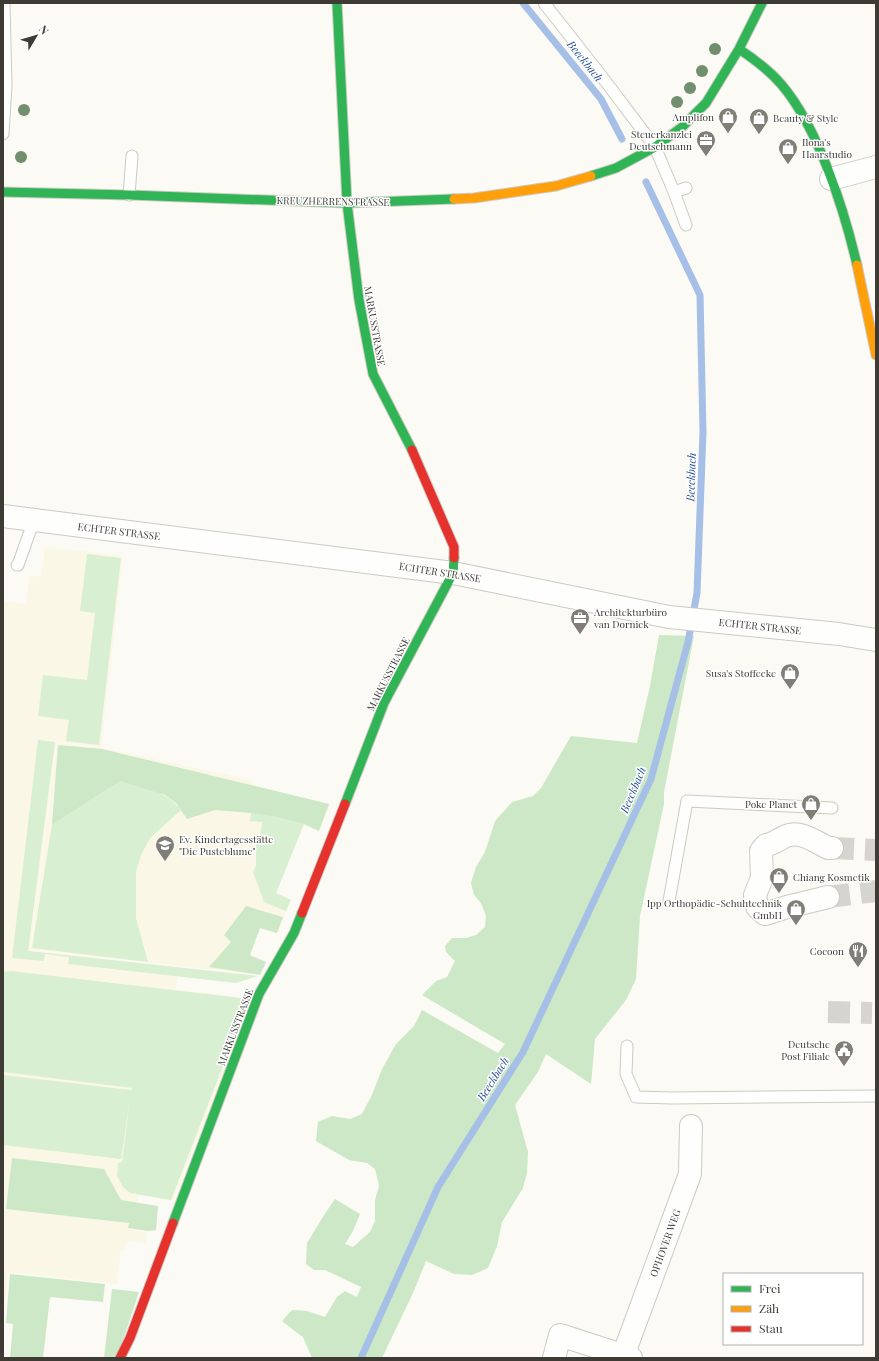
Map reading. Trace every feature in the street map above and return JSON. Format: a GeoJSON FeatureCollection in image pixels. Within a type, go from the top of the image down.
{"type":"FeatureCollection","features":[{"type":"Feature","properties":{"kind":"street","name":"MARKUSSTRASSE"},"geometry":{"type":"LineString","coordinates":[[120,1358],[130,1338],[259,994],[294,933],[384,704],[453,573],[454,547],[416,458],[373,374],[358,300],[347,203],[337,3]]}},
{"type":"Feature","properties":{"kind":"street","name":"KREUZHERRENSTRASSE"},"geometry":{"type":"LineString","coordinates":[[3,192],[347,203],[474,198],[556,186],[616,168],[655,147],[682,127],[706,103],[739,49],[762,3]]}},
{"type":"Feature","properties":{"kind":"street"},"geometry":{"type":"LineString","coordinates":[[739,49],[766,69],[792,98],[809,127],[831,179],[854,248],[876,355]]}},
{"type":"Feature","properties":{"kind":"street"},"geometry":{"type":"LineString","coordinates":[[831,179],[876,167]]}},
{"type":"Feature","properties":{"kind":"street","name":"ECHTER STRASSE"},"geometry":{"type":"LineString","coordinates":[[3,516],[453,573],[681,618],[839,634],[876,640]]}},
{"type":"Feature","properties":{"kind":"street"},"geometry":{"type":"LineString","coordinates":[[828,897],[787,906],[765,914],[757,907],[755,895],[762,878],[761,851],[766,846],[773,844],[787,835],[799,834],[828,848],[832,848]]}},
{"type":"Feature","properties":{"kind":"street","name":"OPHOVER WEG"},"geometry":{"type":"LineString","coordinates":[[554,1358],[560,1335],[627,1357],[690,1174],[691,1126]]}},
{"type":"Feature","properties":{"kind":"lane"},"geometry":{"type":"LineString","coordinates":[[4,3],[7,134]]}},
{"type":"Feature","properties":{"kind":"lane"},"geometry":{"type":"LineString","coordinates":[[544,3],[631,107],[655,147],[686,224]]}},
{"type":"Feature","properties":{"kind":"lane"},"geometry":{"type":"LineString","coordinates":[[129,195],[132,156]]}},
{"type":"Feature","properties":{"kind":"lane"},"geometry":{"type":"LineString","coordinates":[[674,192],[686,188]]}},
{"type":"Feature","properties":{"kind":"lane"},"geometry":{"type":"LineString","coordinates":[[17,565],[34,520]]}},
{"type":"Feature","properties":{"kind":"lane"},"geometry":{"type":"LineString","coordinates":[[669,901],[687,801],[832,808]]}},
{"type":"Feature","properties":{"kind":"lane"},"geometry":{"type":"LineString","coordinates":[[627,1046],[626,1074],[636,1097],[876,1096]]}},
{"type":"Feature","properties":{"kind":"shaded area"},"geometry":{"type":"Polygon","coordinates":[[[45,547],[123,556],[101,747],[56,742],[30,950],[179,967],[176,989],[252,999],[173,1201],[139,1195],[137,1205],[128,1222],[128,1229],[147,1232],[146,1243],[126,1241],[125,1250],[121,1250],[117,1284],[8,1272],[3,1315],[3,601],[26,604],[30,575],[41,577],[45,547]]]}},
{"type":"Feature","properties":{"kind":"shaded area","name":"Ev. Kindertagesstätte \"Die Pusteblume\""},"geometry":{"type":"Polygon","coordinates":[[[57,743],[102,748],[253,780],[252,785],[330,804],[319,831],[304,825],[276,893],[291,900],[277,934],[260,928],[250,955],[266,962],[260,975],[31,949],[57,743]]]}},
{"type":"Feature","properties":{"kind":"green space"},"geometry":{"type":"Polygon","coordinates":[[[87,554],[121,558],[99,745],[66,741],[69,720],[38,716],[43,675],[87,680],[95,613],[80,611],[87,554]]]}},
{"type":"Feature","properties":{"kind":"green space"},"geometry":{"type":"Polygon","coordinates":[[[659,635],[694,636],[664,792],[664,804],[640,916],[636,979],[626,1000],[595,1039],[591,1084],[546,1054],[538,1072],[515,1105],[528,1152],[527,1173],[523,1188],[502,1222],[497,1246],[488,1268],[472,1275],[454,1274],[426,1261],[413,1293],[382,1358],[312,1358],[303,1337],[282,1321],[292,1310],[307,1311],[325,1317],[337,1297],[345,1291],[357,1297],[361,1287],[325,1270],[314,1270],[306,1264],[307,1243],[335,1199],[360,1214],[353,1231],[345,1244],[353,1247],[370,1232],[375,1221],[375,1200],[379,1186],[375,1169],[367,1163],[349,1160],[316,1141],[318,1122],[332,1116],[350,1119],[362,1114],[372,1095],[382,1069],[396,1044],[414,1026],[422,1010],[498,1053],[505,1044],[422,995],[436,981],[447,977],[455,961],[446,952],[445,946],[452,938],[466,938],[476,935],[485,927],[486,916],[481,903],[474,895],[471,883],[476,867],[485,852],[495,821],[512,802],[533,796],[541,788],[571,736],[637,743],[650,686],[659,635]]]}},
{"type":"Feature","properties":{"kind":"green space"},"geometry":{"type":"Polygon","coordinates":[[[38,740],[55,742],[28,951],[258,976],[236,983],[68,964],[69,957],[45,954],[44,961],[12,958],[38,740]]]}},
{"type":"Feature","properties":{"kind":"green space"},"geometry":{"type":"Polygon","coordinates":[[[58,745],[102,749],[329,804],[319,831],[304,824],[277,817],[251,813],[215,810],[187,819],[176,803],[165,795],[120,781],[52,825],[58,745]]]}},
{"type":"Feature","properties":{"kind":"green space"},"geometry":{"type":"Polygon","coordinates":[[[120,781],[161,794],[168,798],[181,810],[150,838],[141,855],[136,872],[136,918],[148,962],[32,948],[52,825],[120,781]]]}},
{"type":"Feature","properties":{"kind":"green space"},"geometry":{"type":"Polygon","coordinates":[[[251,813],[277,817],[304,824],[276,893],[291,900],[286,911],[264,902],[253,872],[256,866],[256,838],[260,838],[262,822],[250,821],[251,813]]]}},
{"type":"Feature","properties":{"kind":"green space"},"geometry":{"type":"Polygon","coordinates":[[[246,906],[283,917],[277,933],[260,928],[250,955],[266,962],[260,975],[209,967],[231,942],[224,935],[246,906]]]}},
{"type":"Feature","properties":{"kind":"green space"},"geometry":{"type":"Polygon","coordinates":[[[11,971],[249,999],[171,1200],[130,1193],[123,1187],[117,1176],[118,1163],[122,1162],[130,1099],[121,1159],[3,1145],[3,1075],[131,1090],[132,1088],[3,1072],[3,972],[11,971]]]}},
{"type":"Feature","properties":{"kind":"green space"},"geometry":{"type":"Polygon","coordinates":[[[12,1158],[104,1169],[121,1200],[158,1206],[156,1230],[148,1231],[128,1228],[129,1223],[6,1209],[12,1158]]]}},
{"type":"Feature","properties":{"kind":"green space"},"geometry":{"type":"Polygon","coordinates":[[[10,1274],[105,1284],[103,1302],[50,1297],[43,1358],[10,1358],[13,1324],[6,1323],[10,1274]]]}},
{"type":"Feature","properties":{"kind":"green space"},"geometry":{"type":"Polygon","coordinates":[[[112,1289],[139,1292],[117,1358],[104,1358],[112,1289]]]}},
{"type":"Feature","properties":{"kind":"waterway","name":"Beeckbach"},"geometry":{"type":"LineString","coordinates":[[523,3],[601,99],[622,139]]}},
{"type":"Feature","properties":{"kind":"waterway","name":"Beeckbach"},"geometry":{"type":"LineString","coordinates":[[361,1358],[438,1187],[523,1052],[651,779],[688,642],[697,593],[703,432],[700,295],[646,182]]}},
{"type":"Feature","properties":{"kind":"tunnel"},"geometry":{"type":"LineString","coordinates":[[832,848],[876,850]]}},
{"type":"Feature","properties":{"kind":"tunnel"},"geometry":{"type":"LineString","coordinates":[[828,897],[876,891]]}},
{"type":"Feature","properties":{"kind":"tunnel"},"geometry":{"type":"LineString","coordinates":[[828,1012],[872,1013]]}},
{"type":"Feature","properties":{"kind":"traffic: fast"},"geometry":{"type":"LineString","coordinates":[[337,3],[347,203],[359,300],[373,374],[412,450]]}},
{"type":"Feature","properties":{"kind":"traffic: fast"},"geometry":{"type":"LineString","coordinates":[[591,176],[616,168],[655,147],[682,127],[706,103],[739,49],[762,3]]}},
{"type":"Feature","properties":{"kind":"traffic: fast"},"geometry":{"type":"LineString","coordinates":[[739,49],[761,65],[781,84],[807,123],[818,145],[837,194],[857,265]]}},
{"type":"Feature","properties":{"kind":"traffic: fast"},"geometry":{"type":"LineString","coordinates":[[3,192],[347,203],[454,199]]}},
{"type":"Feature","properties":{"kind":"traffic: fast"},"geometry":{"type":"LineString","coordinates":[[345,804],[384,703],[453,573],[454,558]]}},
{"type":"Feature","properties":{"kind":"traffic: fast"},"geometry":{"type":"LineString","coordinates":[[173,1223],[259,994],[294,933],[302,913]]}},
{"type":"Feature","properties":{"kind":"traffic: slow"},"geometry":{"type":"LineString","coordinates":[[454,199],[474,198],[556,186],[591,176]]}},
{"type":"Feature","properties":{"kind":"traffic: slow"},"geometry":{"type":"LineString","coordinates":[[857,265],[876,355]]}},
{"type":"Feature","properties":{"kind":"traffic: jam"},"geometry":{"type":"LineString","coordinates":[[412,450],[454,547],[454,558]]}},
{"type":"Feature","properties":{"kind":"traffic: jam"},"geometry":{"type":"LineString","coordinates":[[302,913],[345,804]]}},
{"type":"Feature","properties":{"kind":"traffic: jam"},"geometry":{"type":"LineString","coordinates":[[120,1358],[130,1338],[173,1223]]}},
{"type":"Feature","properties":{"kind":"place","name":"Amplifon"},"geometry":{"type":"Point","coordinates":[728,134]}},
{"type":"Feature","properties":{"kind":"place","name":"Beauty & Style"},"geometry":{"type":"Point","coordinates":[759,135]}},
{"type":"Feature","properties":{"kind":"place","name":"Steuerkanzlei Deutschmann"},"geometry":{"type":"Point","coordinates":[706,157]}},
{"type":"Feature","properties":{"kind":"place","name":"Ilona's Haarstudio"},"geometry":{"type":"Point","coordinates":[788,165]}},
{"type":"Feature","properties":{"kind":"place","name":"Architekturbüro van Dornick"},"geometry":{"type":"Point","coordinates":[580,635]}},
{"type":"Feature","properties":{"kind":"place","name":"Susa's Stoffecke"},"geometry":{"type":"Point","coordinates":[790,690]}},
{"type":"Feature","properties":{"kind":"place","name":"Poke Planet"},"geometry":{"type":"Point","coordinates":[811,821]}},
{"type":"Feature","properties":{"kind":"place","name":"Ev. Kindertagesstätte \"Die Pusteblume\""},"geometry":{"type":"Point","coordinates":[165,862]}},
{"type":"Feature","properties":{"kind":"place","name":"Chiang Kosmetik"},"geometry":{"type":"Point","coordinates":[779,894]}},
{"type":"Feature","properties":{"kind":"place","name":"Ipp Orthopädie-Schuhtechnik GmbH"},"geometry":{"type":"Point","coordinates":[796,926]}},
{"type":"Feature","properties":{"kind":"place","name":"Cocoon"},"geometry":{"type":"Point","coordinates":[858,968]}},
{"type":"Feature","properties":{"kind":"place","name":"Deutsche Post Filiale"},"geometry":{"type":"Point","coordinates":[844,1067]}}]}
